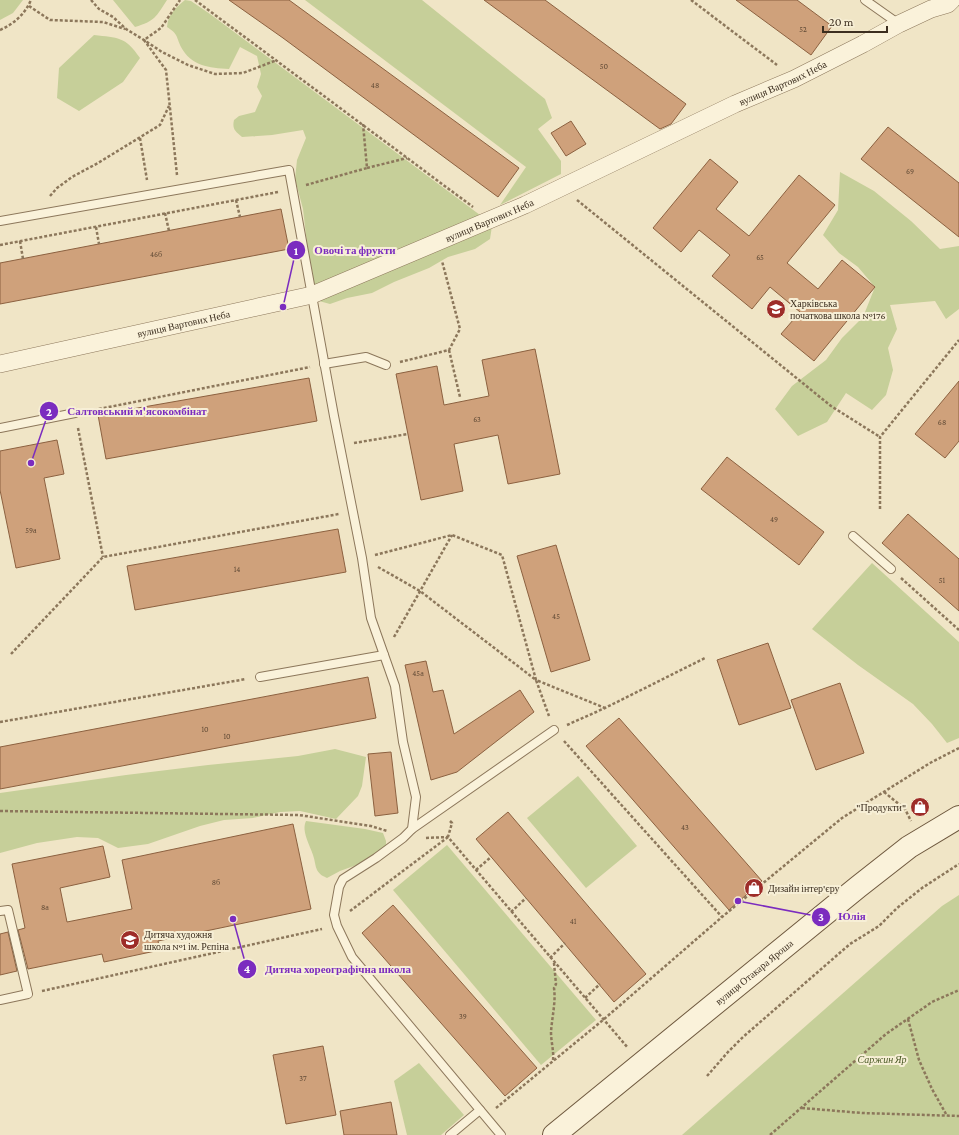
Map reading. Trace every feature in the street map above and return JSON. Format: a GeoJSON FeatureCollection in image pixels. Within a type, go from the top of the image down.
{"type":"FeatureCollection","features":[{"type":"Feature","properties":{"kind":"street","name":"вулиця Вартових Неба"},"geometry":{"type":"LineString","coordinates":[[0,364],[312,295],[525,205],[735,104],[794,79],[899,24],[948,4],[952,0]]}},
{"type":"Feature","properties":{"kind":"street","name":"вулиця Отакара Яроша"},"geometry":{"type":"LineString","coordinates":[[554,1135],[909,847],[959,818]]}},
{"type":"Feature","properties":{"kind":"lane"},"geometry":{"type":"LineString","coordinates":[[865,0],[899,24]]}},
{"type":"Feature","properties":{"kind":"lane"},"geometry":{"type":"LineString","coordinates":[[0,221],[289,170],[324,364],[362,558],[371,618],[394,686],[403,742],[416,797],[412,829]]}},
{"type":"Feature","properties":{"kind":"lane"},"geometry":{"type":"LineString","coordinates":[[324,364],[366,357],[386,365]]}},
{"type":"Feature","properties":{"kind":"lane"},"geometry":{"type":"LineString","coordinates":[[0,428],[75,413]]}},
{"type":"Feature","properties":{"kind":"lane"},"geometry":{"type":"LineString","coordinates":[[853,536],[891,569]]}},
{"type":"Feature","properties":{"kind":"lane"},"geometry":{"type":"LineString","coordinates":[[260,677],[384,655]]}},
{"type":"Feature","properties":{"kind":"lane"},"geometry":{"type":"LineString","coordinates":[[501,1135],[352,957],[337,926],[334,915],[335,904],[338,887],[343,879],[376,858],[404,838],[412,829],[554,730]]}},
{"type":"Feature","properties":{"kind":"lane"},"geometry":{"type":"LineString","coordinates":[[0,911],[8,910],[28,994],[0,1000]]}},
{"type":"Feature","properties":{"kind":"lane"},"geometry":{"type":"LineString","coordinates":[[450,1135],[480,1110]]}},
{"type":"Feature","properties":{"kind":"path"},"geometry":{"type":"LineString","coordinates":[[0,30],[8,27],[20,18],[29,6],[31,0]]}},
{"type":"Feature","properties":{"kind":"path"},"geometry":{"type":"LineString","coordinates":[[90,0],[99,9],[113,17],[126,29],[162,52],[188,65],[215,74],[243,73],[277,60]]}},
{"type":"Feature","properties":{"kind":"path"},"geometry":{"type":"LineString","coordinates":[[144,40],[161,28],[180,0]]}},
{"type":"Feature","properties":{"kind":"path"},"geometry":{"type":"LineString","coordinates":[[195,0],[490,219]]}},
{"type":"Feature","properties":{"kind":"path"},"geometry":{"type":"LineString","coordinates":[[691,0],[794,79]]}},
{"type":"Feature","properties":{"kind":"path"},"geometry":{"type":"LineString","coordinates":[[29,6],[50,20],[103,22],[126,29]]}},
{"type":"Feature","properties":{"kind":"path"},"geometry":{"type":"LineString","coordinates":[[144,40],[166,70],[177,176]]}},
{"type":"Feature","properties":{"kind":"path"},"geometry":{"type":"LineString","coordinates":[[32,215],[57,188],[72,177],[160,125],[169,105]]}},
{"type":"Feature","properties":{"kind":"path"},"geometry":{"type":"LineString","coordinates":[[363,124],[368,168]]}},
{"type":"Feature","properties":{"kind":"path"},"geometry":{"type":"LineString","coordinates":[[140,138],[145,169]]}},
{"type":"Feature","properties":{"kind":"path"},"geometry":{"type":"LineString","coordinates":[[317,183],[407,158]]}},
{"type":"Feature","properties":{"kind":"path"},"geometry":{"type":"LineString","coordinates":[[561,187],[831,406],[880,437]]}},
{"type":"Feature","properties":{"kind":"path"},"geometry":{"type":"LineString","coordinates":[[0,245],[282,191]]}},
{"type":"Feature","properties":{"kind":"path"},"geometry":{"type":"LineString","coordinates":[[236,200],[240,217]]}},
{"type":"Feature","properties":{"kind":"path"},"geometry":{"type":"LineString","coordinates":[[165,213],[168,231]]}},
{"type":"Feature","properties":{"kind":"path"},"geometry":{"type":"LineString","coordinates":[[96,227],[98,244]]}},
{"type":"Feature","properties":{"kind":"path"},"geometry":{"type":"LineString","coordinates":[[20,241],[23,259]]}},
{"type":"Feature","properties":{"kind":"path"},"geometry":{"type":"LineString","coordinates":[[437,243],[460,329],[449,350],[460,397]]}},
{"type":"Feature","properties":{"kind":"path"},"geometry":{"type":"LineString","coordinates":[[880,509],[880,437],[959,340]]}},
{"type":"Feature","properties":{"kind":"path"},"geometry":{"type":"LineString","coordinates":[[386,365],[449,350]]}},
{"type":"Feature","properties":{"kind":"path"},"geometry":{"type":"LineString","coordinates":[[103,557],[75,413],[324,364]]}},
{"type":"Feature","properties":{"kind":"path"},"geometry":{"type":"LineString","coordinates":[[340,445],[408,434]]}},
{"type":"Feature","properties":{"kind":"path"},"geometry":{"type":"LineString","coordinates":[[11,654],[103,557],[353,512]]}},
{"type":"Feature","properties":{"kind":"path"},"geometry":{"type":"LineString","coordinates":[[384,655],[452,534]]}},
{"type":"Feature","properties":{"kind":"path"},"geometry":{"type":"LineString","coordinates":[[362,558],[452,534],[502,555],[536,680],[554,730],[722,918]]}},
{"type":"Feature","properties":{"kind":"path"},"geometry":{"type":"LineString","coordinates":[[362,558],[420,591],[536,680],[605,708]]}},
{"type":"Feature","properties":{"kind":"path"},"geometry":{"type":"LineString","coordinates":[[891,569],[959,630]]}},
{"type":"Feature","properties":{"kind":"path"},"geometry":{"type":"LineString","coordinates":[[554,730],[605,708],[705,658]]}},
{"type":"Feature","properties":{"kind":"path"},"geometry":{"type":"LineString","coordinates":[[0,722],[260,677]]}},
{"type":"Feature","properties":{"kind":"path"},"geometry":{"type":"LineString","coordinates":[[486,1117],[842,818],[930,763],[959,748]]}},
{"type":"Feature","properties":{"kind":"path"},"geometry":{"type":"LineString","coordinates":[[884,792],[905,809],[914,825]]}},
{"type":"Feature","properties":{"kind":"path"},"geometry":{"type":"LineString","coordinates":[[28,994],[337,926],[346,914],[448,837],[452,823],[441,809]]}},
{"type":"Feature","properties":{"kind":"path"},"geometry":{"type":"LineString","coordinates":[[0,811],[299,815],[371,826],[397,833],[404,838],[448,837]]}},
{"type":"Feature","properties":{"kind":"path"},"geometry":{"type":"LineString","coordinates":[[448,837],[603,1020],[642,1063]]}},
{"type":"Feature","properties":{"kind":"path"},"geometry":{"type":"LineString","coordinates":[[476,870],[491,857]]}},
{"type":"Feature","properties":{"kind":"path"},"geometry":{"type":"LineString","coordinates":[[707,1076],[743,1037],[838,954],[850,944],[879,926],[897,908],[922,888],[959,864]]}},
{"type":"Feature","properties":{"kind":"path"},"geometry":{"type":"LineString","coordinates":[[511,912],[526,898]]}},
{"type":"Feature","properties":{"kind":"path"},"geometry":{"type":"LineString","coordinates":[[550,958],[565,944]]}},
{"type":"Feature","properties":{"kind":"path"},"geometry":{"type":"LineString","coordinates":[[553,1061],[554,1052],[551,1035],[555,995],[554,988],[556,984],[554,962]]}},
{"type":"Feature","properties":{"kind":"path"},"geometry":{"type":"LineString","coordinates":[[585,998],[600,984]]}},
{"type":"Feature","properties":{"kind":"path"},"geometry":{"type":"LineString","coordinates":[[770,1135],[886,1034],[932,1002],[959,990]]}},
{"type":"Feature","properties":{"kind":"path"},"geometry":{"type":"LineString","coordinates":[[908,1019],[919,1060],[932,1089],[946,1114]]}},
{"type":"Feature","properties":{"kind":"path"},"geometry":{"type":"LineString","coordinates":[[801,1108],[862,1113],[946,1114],[959,1116]]}},
{"type":"Feature","properties":{"kind":"green space"},"geometry":{"type":"Polygon","coordinates":[[[0,0],[23,0],[13,13],[0,20],[0,0]]]}},
{"type":"Feature","properties":{"kind":"green space"},"geometry":{"type":"Polygon","coordinates":[[[113,0],[167,0],[154,18],[147,23],[135,27],[113,0]]]}},
{"type":"Feature","properties":{"kind":"green space"},"geometry":{"type":"Polygon","coordinates":[[[185,0],[191,1],[210,14],[484,218],[492,226],[490,239],[475,249],[448,257],[429,268],[394,282],[372,293],[347,298],[330,304],[319,301],[314,288],[303,209],[295,179],[297,160],[306,138],[303,130],[272,135],[242,137],[236,131],[233,126],[234,120],[239,116],[255,112],[262,96],[257,87],[261,74],[257,56],[240,47],[229,69],[208,67],[195,62],[185,53],[175,34],[167,27],[173,12],[185,0]]]}},
{"type":"Feature","properties":{"kind":"green space"},"geometry":{"type":"Polygon","coordinates":[[[305,0],[422,0],[545,99],[552,118],[538,129],[561,161],[561,174],[500,205],[526,167],[305,0]]]}},
{"type":"Feature","properties":{"kind":"green space"},"geometry":{"type":"Polygon","coordinates":[[[94,35],[120,39],[130,46],[140,58],[123,82],[79,111],[57,98],[59,68],[94,35]]]}},
{"type":"Feature","properties":{"kind":"green space"},"geometry":{"type":"Polygon","coordinates":[[[840,172],[874,191],[911,221],[940,249],[959,246],[959,309],[946,319],[935,301],[890,305],[897,329],[888,348],[893,370],[886,395],[872,410],[846,393],[827,422],[798,436],[775,409],[792,386],[826,360],[842,338],[863,317],[875,287],[858,267],[839,253],[823,235],[838,210],[840,172]]]}},
{"type":"Feature","properties":{"kind":"green space"},"geometry":{"type":"Polygon","coordinates":[[[872,563],[959,642],[959,738],[947,743],[913,704],[858,665],[812,629],[872,563]]]}},
{"type":"Feature","properties":{"kind":"green space"},"geometry":{"type":"Polygon","coordinates":[[[335,749],[366,757],[362,786],[358,796],[336,819],[300,811],[280,812],[253,818],[224,820],[200,826],[148,844],[118,848],[98,838],[77,837],[37,843],[0,853],[0,793],[126,775],[298,756],[335,749]]]}},
{"type":"Feature","properties":{"kind":"green space"},"geometry":{"type":"Polygon","coordinates":[[[578,776],[637,846],[586,888],[527,818],[578,776]]]}},
{"type":"Feature","properties":{"kind":"green space"},"geometry":{"type":"Polygon","coordinates":[[[306,821],[383,833],[386,841],[386,848],[362,863],[340,871],[327,878],[320,874],[316,868],[314,857],[305,834],[306,821]]]}},
{"type":"Feature","properties":{"kind":"green space"},"geometry":{"type":"Polygon","coordinates":[[[447,845],[596,1020],[541,1065],[393,890],[447,845]]]}},
{"type":"Feature","properties":{"kind":"green space","name":"Саржин Яр"},"geometry":{"type":"Polygon","coordinates":[[[959,895],[959,1135],[682,1135],[942,906],[959,895]]]}},
{"type":"Feature","properties":{"kind":"green space"},"geometry":{"type":"Polygon","coordinates":[[[419,1063],[464,1115],[441,1135],[407,1135],[394,1081],[419,1063]]]}},
{"type":"Feature","properties":{"kind":"building"},"geometry":{"type":"Polygon","coordinates":[[[229,0],[289,0],[519,168],[498,197],[283,38],[229,0]]]}},
{"type":"Feature","properties":{"kind":"building"},"geometry":{"type":"Polygon","coordinates":[[[484,0],[545,0],[686,104],[671,124],[660,129],[484,0]]]}},
{"type":"Feature","properties":{"kind":"building"},"geometry":{"type":"Polygon","coordinates":[[[736,0],[797,0],[832,26],[811,55],[736,0]]]}},
{"type":"Feature","properties":{"kind":"building"},"geometry":{"type":"Polygon","coordinates":[[[571,121],[586,144],[566,156],[551,133],[571,121]]]}},
{"type":"Feature","properties":{"kind":"building"},"geometry":{"type":"Polygon","coordinates":[[[888,127],[959,183],[959,237],[861,159],[888,127]]]}},
{"type":"Feature","properties":{"kind":"building"},"geometry":{"type":"Polygon","coordinates":[[[710,159],[738,182],[716,209],[749,236],[799,175],[835,205],[787,263],[818,289],[842,260],[875,287],[814,361],[781,334],[800,312],[770,287],[752,309],[712,276],[730,255],[699,230],[681,252],[653,228],[710,159]]]}},
{"type":"Feature","properties":{"kind":"building"},"geometry":{"type":"Polygon","coordinates":[[[281,209],[289,249],[0,304],[0,263],[281,209]]]}},
{"type":"Feature","properties":{"kind":"building"},"geometry":{"type":"Polygon","coordinates":[[[535,349],[560,474],[508,484],[498,435],[454,444],[463,491],[421,500],[396,374],[437,366],[444,405],[489,396],[482,360],[535,349]]]}},
{"type":"Feature","properties":{"kind":"building"},"geometry":{"type":"Polygon","coordinates":[[[309,378],[317,421],[106,459],[98,415],[309,378]]]}},
{"type":"Feature","properties":{"kind":"building"},"geometry":{"type":"Polygon","coordinates":[[[959,381],[959,441],[945,458],[915,434],[959,381]]]}},
{"type":"Feature","properties":{"kind":"building"},"geometry":{"type":"Polygon","coordinates":[[[57,440],[64,474],[44,478],[60,559],[16,568],[0,490],[0,451],[57,440]]]}},
{"type":"Feature","properties":{"kind":"building"},"geometry":{"type":"Polygon","coordinates":[[[727,457],[824,532],[799,565],[701,489],[727,457]]]}},
{"type":"Feature","properties":{"kind":"building"},"geometry":{"type":"Polygon","coordinates":[[[908,514],[959,559],[959,611],[882,543],[908,514]]]}},
{"type":"Feature","properties":{"kind":"building"},"geometry":{"type":"Polygon","coordinates":[[[338,529],[346,572],[135,610],[127,566],[338,529]]]}},
{"type":"Feature","properties":{"kind":"building"},"geometry":{"type":"Polygon","coordinates":[[[556,545],[590,660],[551,672],[517,556],[556,545]]]}},
{"type":"Feature","properties":{"kind":"building"},"geometry":{"type":"Polygon","coordinates":[[[768,643],[791,708],[739,725],[717,660],[768,643]]]}},
{"type":"Feature","properties":{"kind":"building"},"geometry":{"type":"Polygon","coordinates":[[[426,661],[433,692],[443,690],[454,734],[520,690],[534,712],[457,772],[431,780],[405,665],[426,661]]]}},
{"type":"Feature","properties":{"kind":"building"},"geometry":{"type":"Polygon","coordinates":[[[368,677],[376,718],[0,789],[0,747],[368,677]]]}},
{"type":"Feature","properties":{"kind":"building"},"geometry":{"type":"Polygon","coordinates":[[[840,683],[864,753],[816,770],[791,700],[840,683]]]}},
{"type":"Feature","properties":{"kind":"building"},"geometry":{"type":"Polygon","coordinates":[[[619,718],[762,881],[729,910],[586,746],[619,718]]]}},
{"type":"Feature","properties":{"kind":"building"},"geometry":{"type":"Polygon","coordinates":[[[391,752],[398,813],[375,816],[368,754],[391,752]]]}},
{"type":"Feature","properties":{"kind":"building"},"geometry":{"type":"Polygon","coordinates":[[[508,812],[646,974],[614,1002],[476,839],[508,812]]]}},
{"type":"Feature","properties":{"kind":"building"},"geometry":{"type":"Polygon","coordinates":[[[293,824],[311,909],[158,941],[160,950],[104,962],[102,954],[28,969],[18,930],[25,928],[12,864],[103,846],[110,877],[60,888],[67,922],[132,909],[122,860],[293,824]]]}},
{"type":"Feature","properties":{"kind":"building"},"geometry":{"type":"Polygon","coordinates":[[[393,905],[537,1068],[505,1096],[362,933],[393,905]]]}},
{"type":"Feature","properties":{"kind":"building"},"geometry":{"type":"Polygon","coordinates":[[[8,932],[17,971],[0,975],[0,934],[8,932]]]}},
{"type":"Feature","properties":{"kind":"building"},"geometry":{"type":"Polygon","coordinates":[[[323,1046],[336,1115],[286,1124],[273,1055],[323,1046]]]}},
{"type":"Feature","properties":{"kind":"building"},"geometry":{"type":"Polygon","coordinates":[[[391,1102],[397,1135],[344,1135],[340,1111],[391,1102]]]}},
{"type":"Feature","properties":{"kind":"place","name":"Овочі та фрукти"},"geometry":{"type":"Point","coordinates":[283,307]}},
{"type":"Feature","properties":{"kind":"place","name":"Харківська початкова школа №176"},"geometry":{"type":"Point","coordinates":[776,309]}},
{"type":"Feature","properties":{"kind":"place","name":"Салтовський м'ясокомбінат"},"geometry":{"type":"Point","coordinates":[31,463]}},
{"type":"Feature","properties":{"kind":"place","name":"\"Продукти\""},"geometry":{"type":"Point","coordinates":[920,807]}},
{"type":"Feature","properties":{"kind":"place","name":"Дизайн інтер'єру"},"geometry":{"type":"Point","coordinates":[754,888]}},
{"type":"Feature","properties":{"kind":"place","name":"Юлія"},"geometry":{"type":"Point","coordinates":[738,901]}},
{"type":"Feature","properties":{"kind":"place","name":"Дитяча хореографічна школа"},"geometry":{"type":"Point","coordinates":[233,919]}},
{"type":"Feature","properties":{"kind":"place","name":"Дитяча художня школа №1 ім. Рєпіна"},"geometry":{"type":"Point","coordinates":[130,940]}}]}
